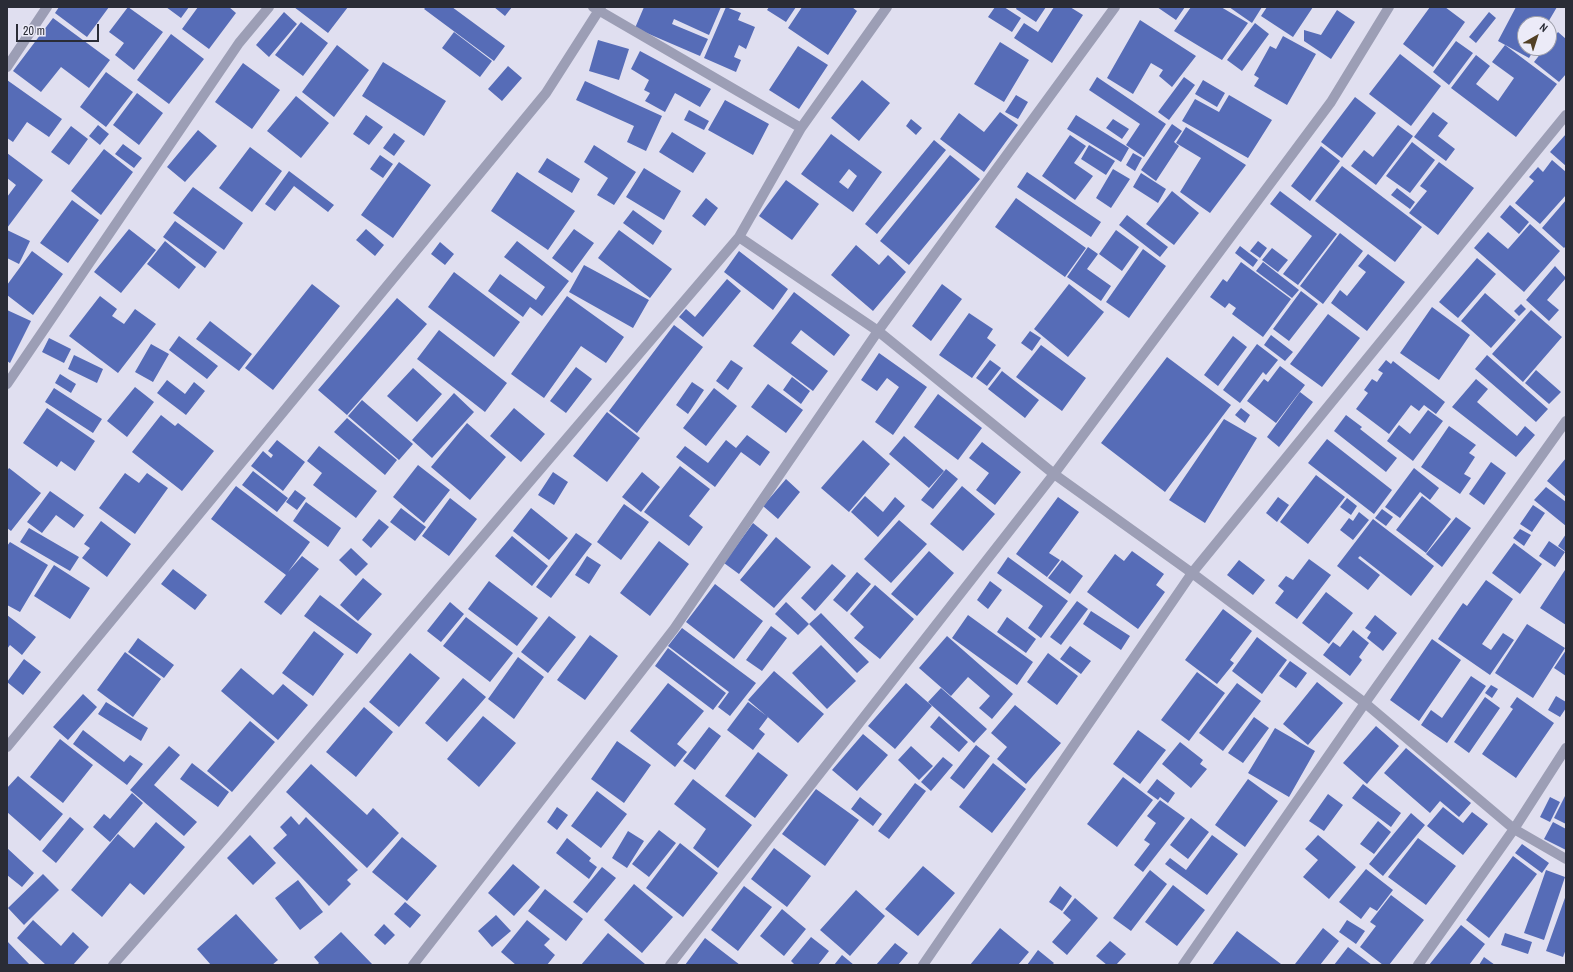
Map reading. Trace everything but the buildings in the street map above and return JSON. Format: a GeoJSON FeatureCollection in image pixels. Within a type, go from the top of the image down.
{"type":"FeatureCollection","features":[{"type":"Feature","properties":{"kind":"street"},"geometry":{"type":"LineString","coordinates":[[7,67],[47,7]]}},
{"type":"Feature","properties":{"kind":"street"},"geometry":{"type":"LineString","coordinates":[[7,384],[238,43],[269,7]]}},
{"type":"Feature","properties":{"kind":"street"},"geometry":{"type":"LineString","coordinates":[[112,965],[225,838],[739,237],[801,128],[887,7]]}},
{"type":"Feature","properties":{"kind":"street"},"geometry":{"type":"LineString","coordinates":[[413,965],[674,629],[878,331],[1115,7]]}},
{"type":"Feature","properties":{"kind":"street"},"geometry":{"type":"LineString","coordinates":[[670,965],[1054,474],[1331,102],[1390,7]]}},
{"type":"Feature","properties":{"kind":"street"},"geometry":{"type":"LineString","coordinates":[[7,746],[546,93],[598,8],[801,128]]}},
{"type":"Feature","properties":{"kind":"street"},"geometry":{"type":"LineString","coordinates":[[923,965],[1192,573],[1566,115]]}},
{"type":"Feature","properties":{"kind":"street"},"geometry":{"type":"LineString","coordinates":[[739,237],[878,331],[1054,474],[1192,573],[1365,703],[1514,829],[1566,859]]}},
{"type":"Feature","properties":{"kind":"street"},"geometry":{"type":"LineString","coordinates":[[1183,965],[1365,703],[1566,421]]}},
{"type":"Feature","properties":{"kind":"street"},"geometry":{"type":"LineString","coordinates":[[1418,965],[1514,829],[1566,748]]}}]}
